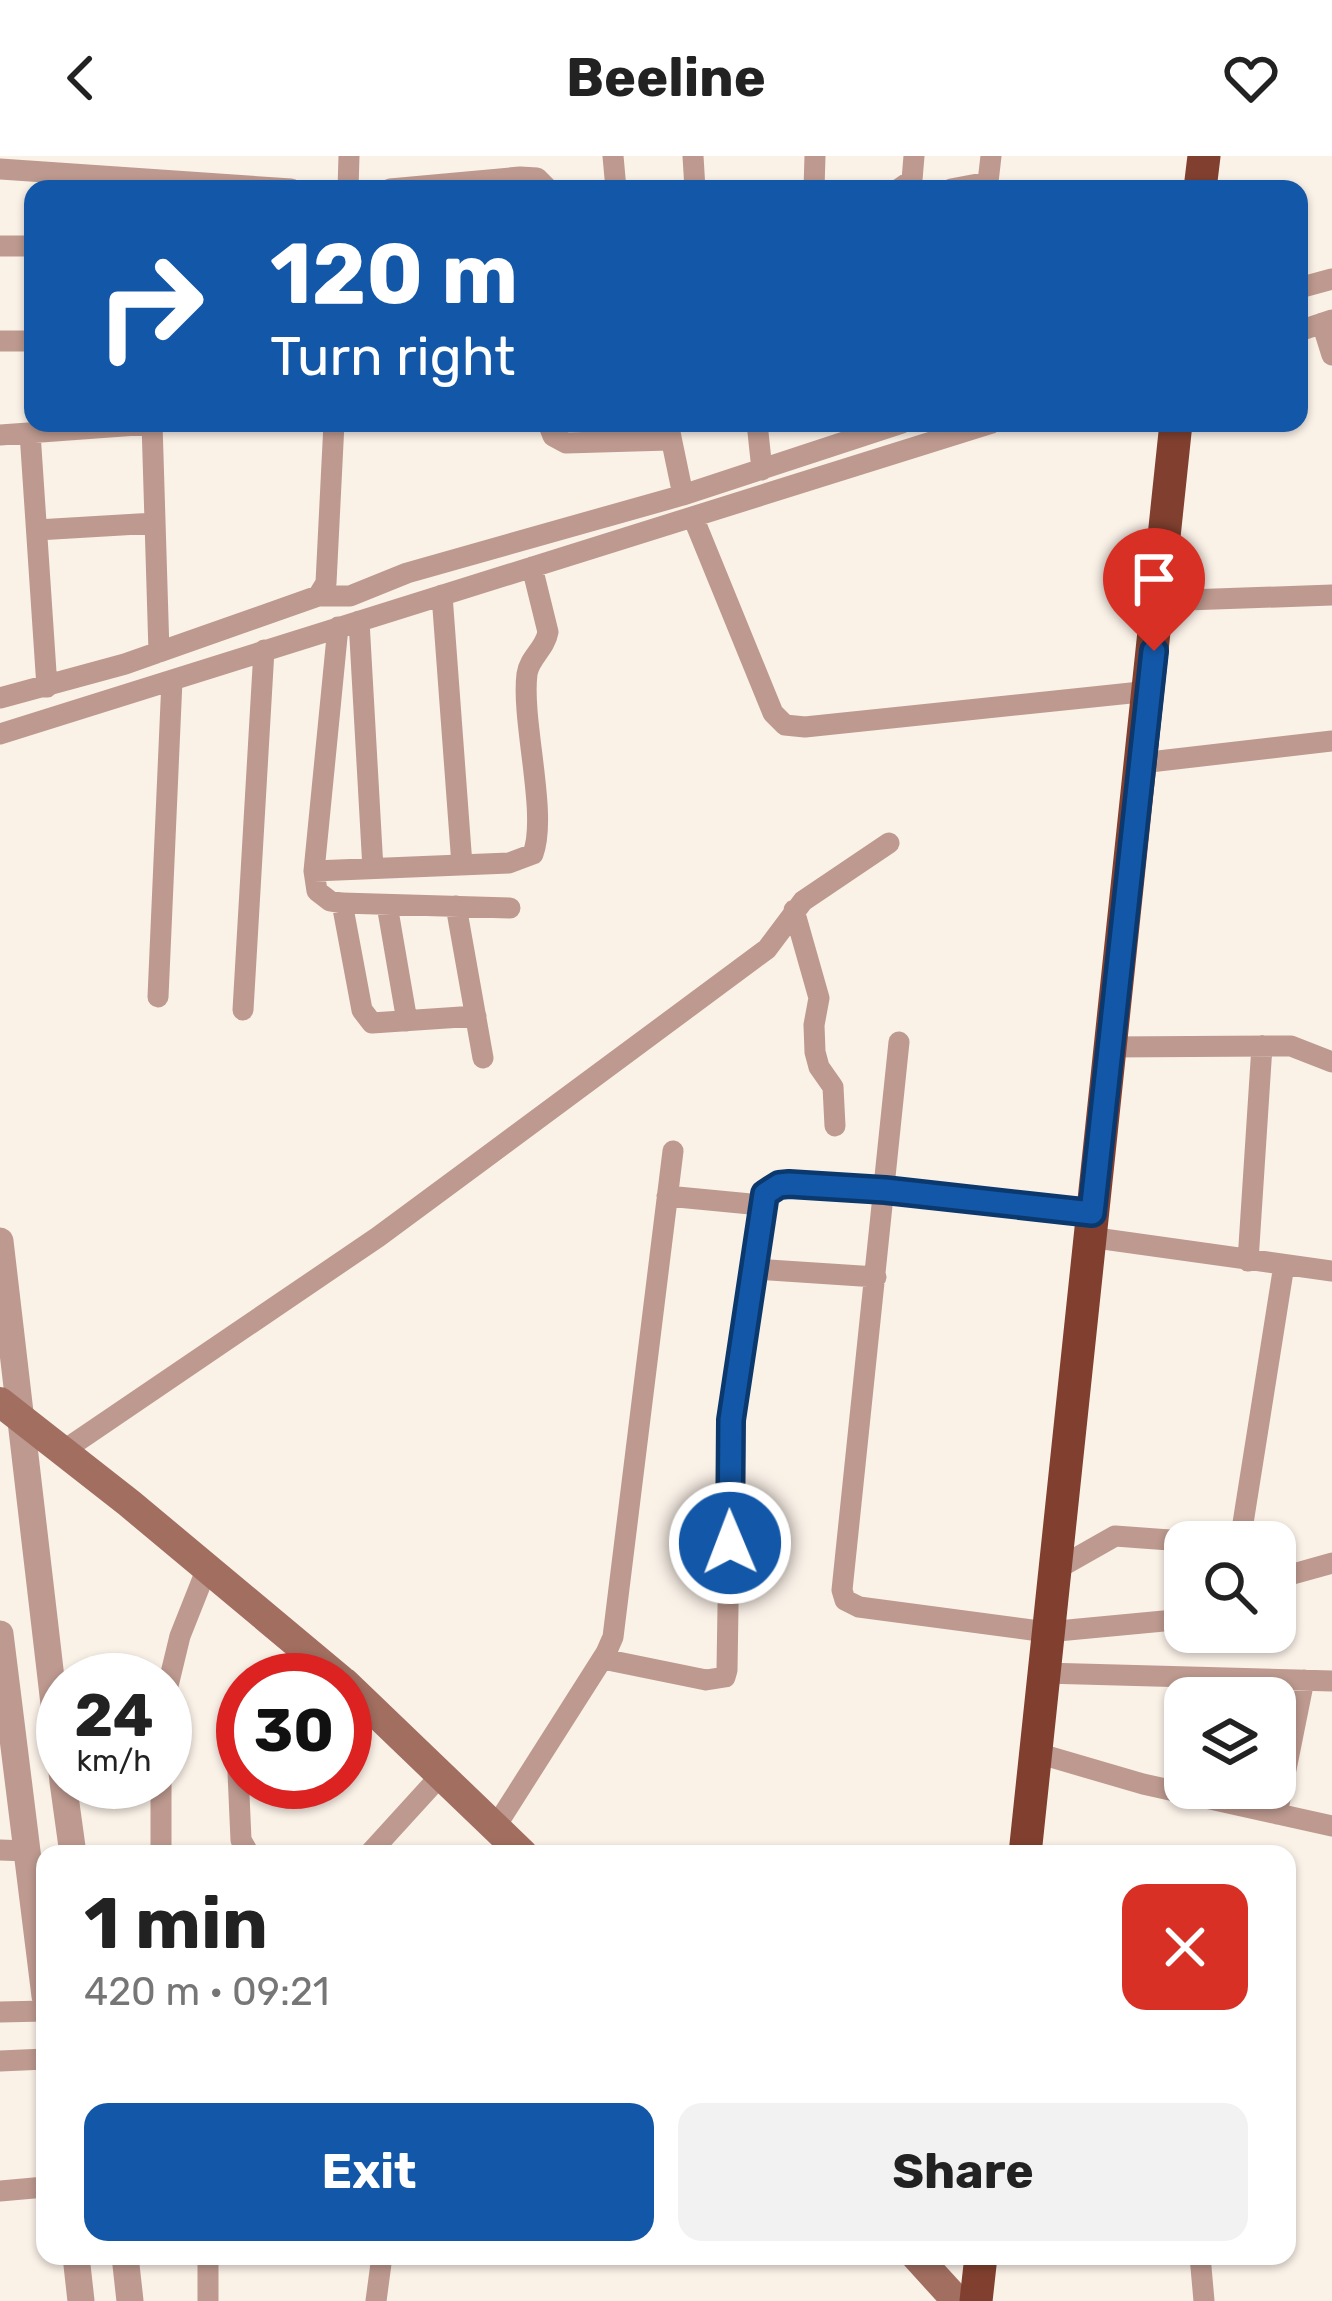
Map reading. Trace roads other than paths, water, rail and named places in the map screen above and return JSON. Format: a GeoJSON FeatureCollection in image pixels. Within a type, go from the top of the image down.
{"type":"FeatureCollection","features":[{"type":"Feature","properties":{"kind":"highway"},"geometry":{"type":"LineString","coordinates":[[1026,1845],[1175,432]]}},
{"type":"Feature","properties":{"kind":"highway"},"geometry":{"type":"LineString","coordinates":[[976,2301],[980,2265]]}},
{"type":"Feature","properties":{"kind":"main road"},"geometry":{"type":"LineString","coordinates":[[11,1410],[308,1653]]}},
{"type":"Feature","properties":{"kind":"main road"},"geometry":{"type":"LineString","coordinates":[[372,1709],[515,1845]]}},
{"type":"Feature","properties":{"kind":"main road"},"geometry":{"type":"LineString","coordinates":[[924,2265],[957,2301]]}},
{"type":"Feature","properties":{"kind":"street"},"geometry":{"type":"LineString","coordinates":[[443,180],[520,167]]}},
{"type":"Feature","properties":{"kind":"street"},"geometry":{"type":"LineString","coordinates":[[0,169],[73,180]]}},
{"type":"Feature","properties":{"kind":"street"},"geometry":{"type":"LineString","coordinates":[[1327,321],[1332,355]]}},
{"type":"Feature","properties":{"kind":"street"},"geometry":{"type":"LineString","coordinates":[[0,435],[42,432]]}},
{"type":"Feature","properties":{"kind":"street"},"geometry":{"type":"LineString","coordinates":[[152,432],[159,652]]}},
{"type":"Feature","properties":{"kind":"street"},"geometry":{"type":"LineString","coordinates":[[318,596],[326,583],[334,432]]}},
{"type":"Feature","properties":{"kind":"street"},"geometry":{"type":"LineString","coordinates":[[551,432],[566,443],[669,432],[682,495]]}},
{"type":"Feature","properties":{"kind":"street"},"geometry":{"type":"LineString","coordinates":[[758,432],[762,470]]}},
{"type":"Feature","properties":{"kind":"street"},"geometry":{"type":"LineString","coordinates":[[0,734],[963,432]]}},
{"type":"Feature","properties":{"kind":"street"},"geometry":{"type":"LineString","coordinates":[[30,434],[47,687]]}},
{"type":"Feature","properties":{"kind":"street"},"geometry":{"type":"LineString","coordinates":[[0,698],[159,652],[318,596],[350,596],[407,573],[762,470],[837,434]]}},
{"type":"Feature","properties":{"kind":"street"},"geometry":{"type":"LineString","coordinates":[[693,517],[773,713],[785,725],[806,727],[1150,692]]}},
{"type":"Feature","properties":{"kind":"street"},"geometry":{"type":"LineString","coordinates":[[37,530],[154,523]]}},
{"type":"Feature","properties":{"kind":"street"},"geometry":{"type":"LineString","coordinates":[[314,871],[525,860],[536,847],[527,673],[548,632],[532,567]]}},
{"type":"Feature","properties":{"kind":"street"},"geometry":{"type":"LineString","coordinates":[[442,595],[462,866]]}},
{"type":"Feature","properties":{"kind":"street"},"geometry":{"type":"LineString","coordinates":[[1158,602],[1332,595]]}},
{"type":"Feature","properties":{"kind":"street"},"geometry":{"type":"LineString","coordinates":[[348,624],[373,869]]}},
{"type":"Feature","properties":{"kind":"street"},"geometry":{"type":"LineString","coordinates":[[348,624],[314,871],[322,896],[342,903],[510,908]]}},
{"type":"Feature","properties":{"kind":"street"},"geometry":{"type":"LineString","coordinates":[[243,1010],[264,650]]}},
{"type":"Feature","properties":{"kind":"street"},"geometry":{"type":"LineString","coordinates":[[158,997],[172,680]]}},
{"type":"Feature","properties":{"kind":"street"},"geometry":{"type":"LineString","coordinates":[[1141,763],[1332,741]]}},
{"type":"Feature","properties":{"kind":"street"},"geometry":{"type":"LineString","coordinates":[[63,1451],[378,1237],[740,970],[767,949],[794,910],[889,843]]}},
{"type":"Feature","properties":{"kind":"street"},"geometry":{"type":"LineString","coordinates":[[342,903],[366,1018],[382,1024],[476,1016]]}},
{"type":"Feature","properties":{"kind":"street"},"geometry":{"type":"LineString","coordinates":[[387,905],[407,1021]]}},
{"type":"Feature","properties":{"kind":"street"},"geometry":{"type":"LineString","coordinates":[[457,906],[484,1058]]}},
{"type":"Feature","properties":{"kind":"street"},"geometry":{"type":"LineString","coordinates":[[794,910],[819,998],[815,1052],[833,1087],[835,1126]]}},
{"type":"Feature","properties":{"kind":"street"},"geometry":{"type":"LineString","coordinates":[[898,1042],[842,1590],[845,1600],[851,1605],[1048,1632],[1164,1621]]}},
{"type":"Feature","properties":{"kind":"street"},"geometry":{"type":"LineString","coordinates":[[1248,1261],[1262,1046]]}},
{"type":"Feature","properties":{"kind":"street"},"geometry":{"type":"LineString","coordinates":[[1110,1048],[1305,1048],[1332,1061]]}},
{"type":"Feature","properties":{"kind":"street"},"geometry":{"type":"LineString","coordinates":[[496,1826],[603,1658],[617,1615],[673,1151]]}},
{"type":"Feature","properties":{"kind":"street"},"geometry":{"type":"LineString","coordinates":[[603,1658],[706,1680],[725,1677],[728,1670],[731,1420],[761,1205],[765,1194],[779,1185],[885,1190],[1090,1225],[1248,1261],[1332,1264]]}},
{"type":"Feature","properties":{"kind":"street"},"geometry":{"type":"LineString","coordinates":[[667,1196],[761,1205]]}},
{"type":"Feature","properties":{"kind":"street"},"geometry":{"type":"LineString","coordinates":[[0,1241],[11,1410],[45,1653]]}},
{"type":"Feature","properties":{"kind":"street"},"geometry":{"type":"LineString","coordinates":[[1243,1521],[1284,1265]]}},
{"type":"Feature","properties":{"kind":"street"},"geometry":{"type":"LineString","coordinates":[[753,1269],[876,1277]]}},
{"type":"Feature","properties":{"kind":"street"},"geometry":{"type":"LineString","coordinates":[[1055,1570],[1115,1536],[1164,1540]]}},
{"type":"Feature","properties":{"kind":"street"},"geometry":{"type":"LineString","coordinates":[[1296,1573],[1332,1563]]}},
{"type":"Feature","properties":{"kind":"street"},"geometry":{"type":"LineString","coordinates":[[176,1653],[207,1568]]}},
{"type":"Feature","properties":{"kind":"street"},"geometry":{"type":"LineString","coordinates":[[0,1634],[14,1851],[36,1954]]}},
{"type":"Feature","properties":{"kind":"street"},"geometry":{"type":"LineString","coordinates":[[1044,1673],[1332,1681]]}},
{"type":"Feature","properties":{"kind":"street"},"geometry":{"type":"LineString","coordinates":[[1276,1814],[1304,1680]]}},
{"type":"Feature","properties":{"kind":"street"},"geometry":{"type":"LineString","coordinates":[[1037,1754],[1143,1784],[1332,1826]]}},
{"type":"Feature","properties":{"kind":"street"},"geometry":{"type":"LineString","coordinates":[[377,1845],[442,1774]]}},
{"type":"Feature","properties":{"kind":"street"},"geometry":{"type":"LineString","coordinates":[[67,1809],[72,1845]]}},
{"type":"Feature","properties":{"kind":"street"},"geometry":{"type":"LineString","coordinates":[[160,1845],[161,1809]]}},
{"type":"Feature","properties":{"kind":"street"},"geometry":{"type":"LineString","coordinates":[[240,1809],[244,1845]]}},
{"type":"Feature","properties":{"kind":"street"},"geometry":{"type":"LineString","coordinates":[[0,2012],[36,2011]]}},
{"type":"Feature","properties":{"kind":"street"},"geometry":{"type":"LineString","coordinates":[[0,2061],[36,2059]]}},
{"type":"Feature","properties":{"kind":"street"},"geometry":{"type":"LineString","coordinates":[[0,2191],[36,2188]]}},
{"type":"Feature","properties":{"kind":"street"},"geometry":{"type":"LineString","coordinates":[[77,2265],[81,2301]]}},
{"type":"Feature","properties":{"kind":"street"},"geometry":{"type":"LineString","coordinates":[[126,2265],[130,2301]]}},
{"type":"Feature","properties":{"kind":"street"},"geometry":{"type":"LineString","coordinates":[[208,2265],[208,2301]]}},
{"type":"Feature","properties":{"kind":"street"},"geometry":{"type":"LineString","coordinates":[[376,2301],[381,2265]]}},
{"type":"Feature","properties":{"kind":"street"},"geometry":{"type":"LineString","coordinates":[[1201,2265],[1204,2301]]}}]}
